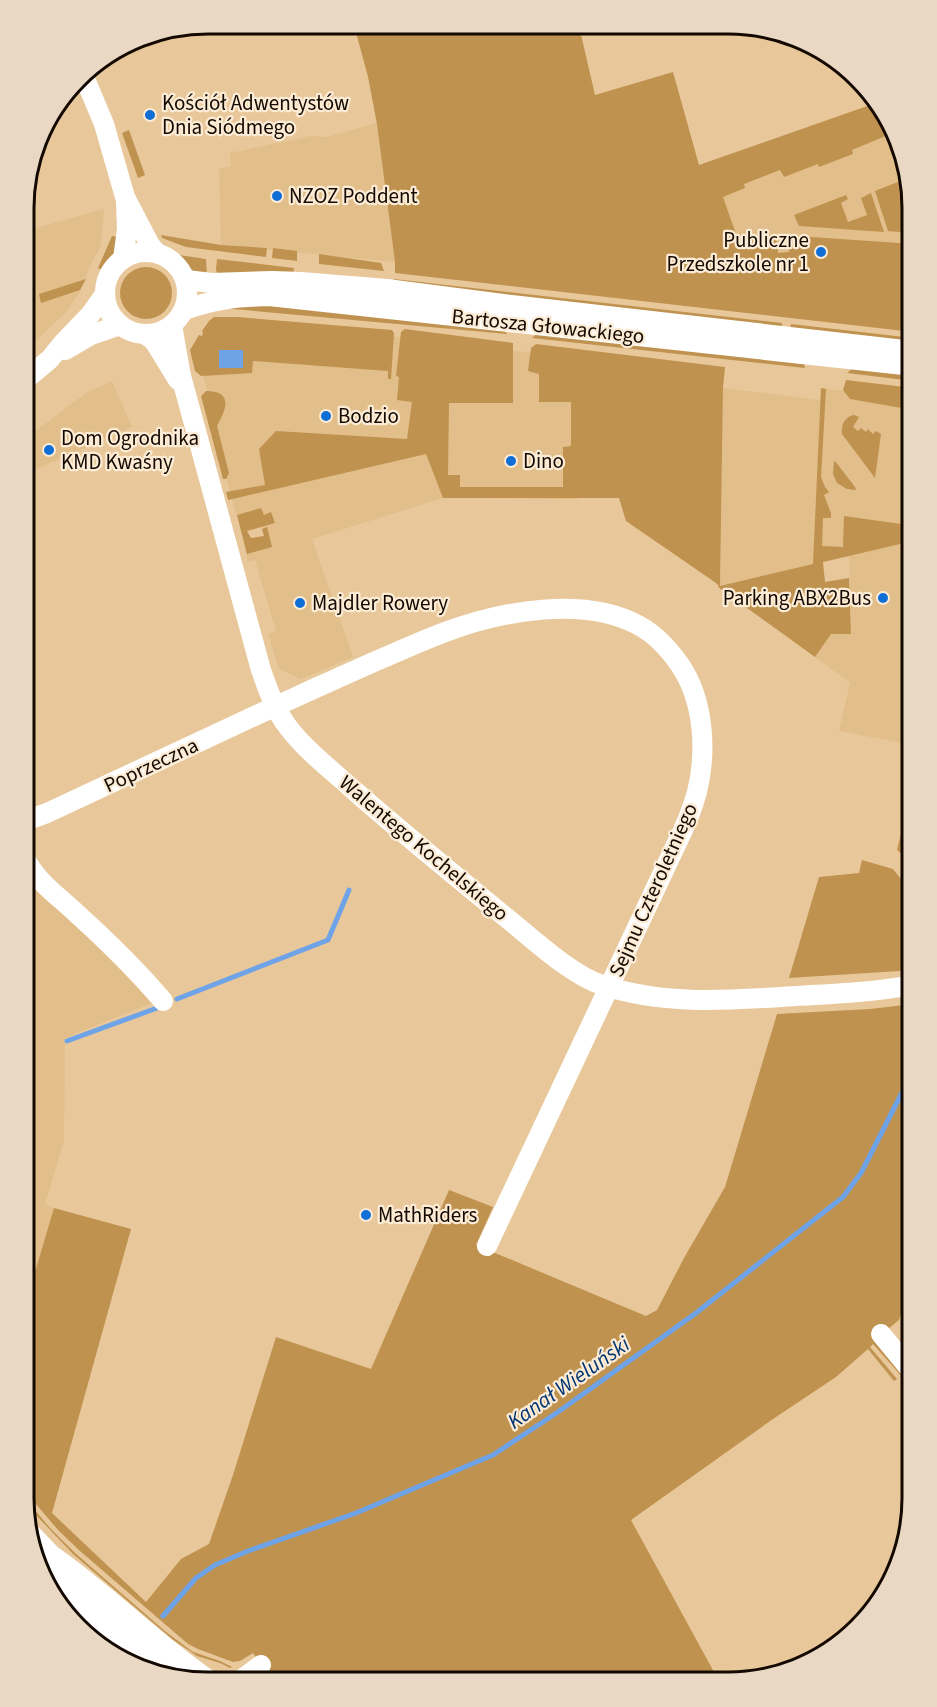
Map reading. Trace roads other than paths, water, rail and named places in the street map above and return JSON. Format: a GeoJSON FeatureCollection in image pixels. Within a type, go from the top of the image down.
{"type":"FeatureCollection","features":[{"type":"Feature","properties":{"kind":"main road"},"geometry":{"type":"LineString","coordinates":[[43,1550],[69,1587],[97,1619],[147,1661]]}},
{"type":"Feature","properties":{"kind":"main road"},"geometry":{"type":"LineString","coordinates":[[49,1557],[79,1578],[191,1671]]}},
{"type":"Feature","properties":{"kind":"street"},"geometry":{"type":"LineString","coordinates":[[87,85],[104,124],[126,197],[145,236],[157,253]]}},
{"type":"Feature","properties":{"kind":"street"},"geometry":{"type":"LineString","coordinates":[[123,259],[127,229],[126,197]]}},
{"type":"Feature","properties":{"kind":"street"},"geometry":{"type":"LineString","coordinates":[[142,252],[157,253],[175,263],[186,280],[188,292],[178,317],[160,331],[144,334],[131,332],[120,325],[111,314],[105,294],[107,280],[110,272],[123,259],[142,252]]}},
{"type":"Feature","properties":{"kind":"street","name":"Bartosza Głowackiego"},"geometry":{"type":"LineString","coordinates":[[186,280],[212,283],[301,282],[387,289],[902,350]]}},
{"type":"Feature","properties":{"kind":"street"},"geometry":{"type":"LineString","coordinates":[[50,359],[90,315],[105,294]]}},
{"type":"Feature","properties":{"kind":"street","name":"Bartosza Głowackiego"},"geometry":{"type":"LineString","coordinates":[[178,317],[206,302],[231,297],[279,296],[902,365]]}},
{"type":"Feature","properties":{"kind":"street","name":"Walentego Kochelskiego"},"geometry":{"type":"LineString","coordinates":[[178,317],[172,331],[183,387],[261,670],[276,706],[289,728],[329,769],[404,834],[585,978],[651,997],[694,1000],[807,995],[902,986]]}},
{"type":"Feature","properties":{"kind":"street"},"geometry":{"type":"LineString","coordinates":[[35,372],[50,359],[91,335],[120,325]]}},
{"type":"Feature","properties":{"kind":"street","name":"Walentego Kochelskiego"},"geometry":{"type":"LineString","coordinates":[[144,334],[156,344],[183,387]]}},
{"type":"Feature","properties":{"kind":"street","name":"Sejmu Czteroletniego"},"geometry":{"type":"LineString","coordinates":[[276,706],[447,631],[481,620],[514,613],[566,609],[616,616],[638,625],[658,638],[673,654],[687,675],[695,695],[700,717],[701,768],[697,792],[688,819],[487,1246]]}},
{"type":"Feature","properties":{"kind":"street","name":"Poprzeczna"},"geometry":{"type":"LineString","coordinates":[[35,817],[276,706]]}},
{"type":"Feature","properties":{"kind":"street"},"geometry":{"type":"LineString","coordinates":[[35,873],[136,971],[163,1001]]}},
{"type":"Feature","properties":{"kind":"street"},"geometry":{"type":"LineString","coordinates":[[882,1334],[902,1359]]}},
{"type":"Feature","properties":{"kind":"street"},"geometry":{"type":"LineString","coordinates":[[252,1672],[261,1665]]}},
{"type":"Feature","properties":{"kind":"water"},"geometry":{"type":"Polygon","coordinates":[[[219,350],[243,350],[243,368],[219,368],[219,350]]]}},
{"type":"Feature","properties":{"kind":"waterway"},"geometry":{"type":"LineString","coordinates":[[177,999],[328,940],[349,890]]}},
{"type":"Feature","properties":{"kind":"waterway"},"geometry":{"type":"LineString","coordinates":[[67,1041],[157,1008]]}},
{"type":"Feature","properties":{"kind":"waterway","name":"Kanał Wieluński"},"geometry":{"type":"LineString","coordinates":[[163,1616],[196,1578],[215,1565],[356,1513],[493,1455],[558,1412],[696,1313],[843,1197],[861,1173],[902,1093]]}},
{"type":"Feature","properties":{"kind":"place","name":"Kościół Adwentystów Dnia Siódmego"},"geometry":{"type":"Point","coordinates":[150,115]}},
{"type":"Feature","properties":{"kind":"place","name":"NZOZ Poddent"},"geometry":{"type":"Point","coordinates":[277,196]}},
{"type":"Feature","properties":{"kind":"place","name":"Publiczne Przedszkole nr 1"},"geometry":{"type":"Point","coordinates":[821,252]}},
{"type":"Feature","properties":{"kind":"place","name":"Bodzio"},"geometry":{"type":"Point","coordinates":[326,416]}},
{"type":"Feature","properties":{"kind":"place","name":"Dom Ogrodnika KMD Kwaśny"},"geometry":{"type":"Point","coordinates":[49,450]}},
{"type":"Feature","properties":{"kind":"place","name":"Dino"},"geometry":{"type":"Point","coordinates":[511,461]}},
{"type":"Feature","properties":{"kind":"place","name":"Parking ABX2Bus"},"geometry":{"type":"Point","coordinates":[883,598]}},
{"type":"Feature","properties":{"kind":"place","name":"Majdler Rowery"},"geometry":{"type":"Point","coordinates":[300,603]}},
{"type":"Feature","properties":{"kind":"place","name":"MathRiders"},"geometry":{"type":"Point","coordinates":[366,1215]}}]}
